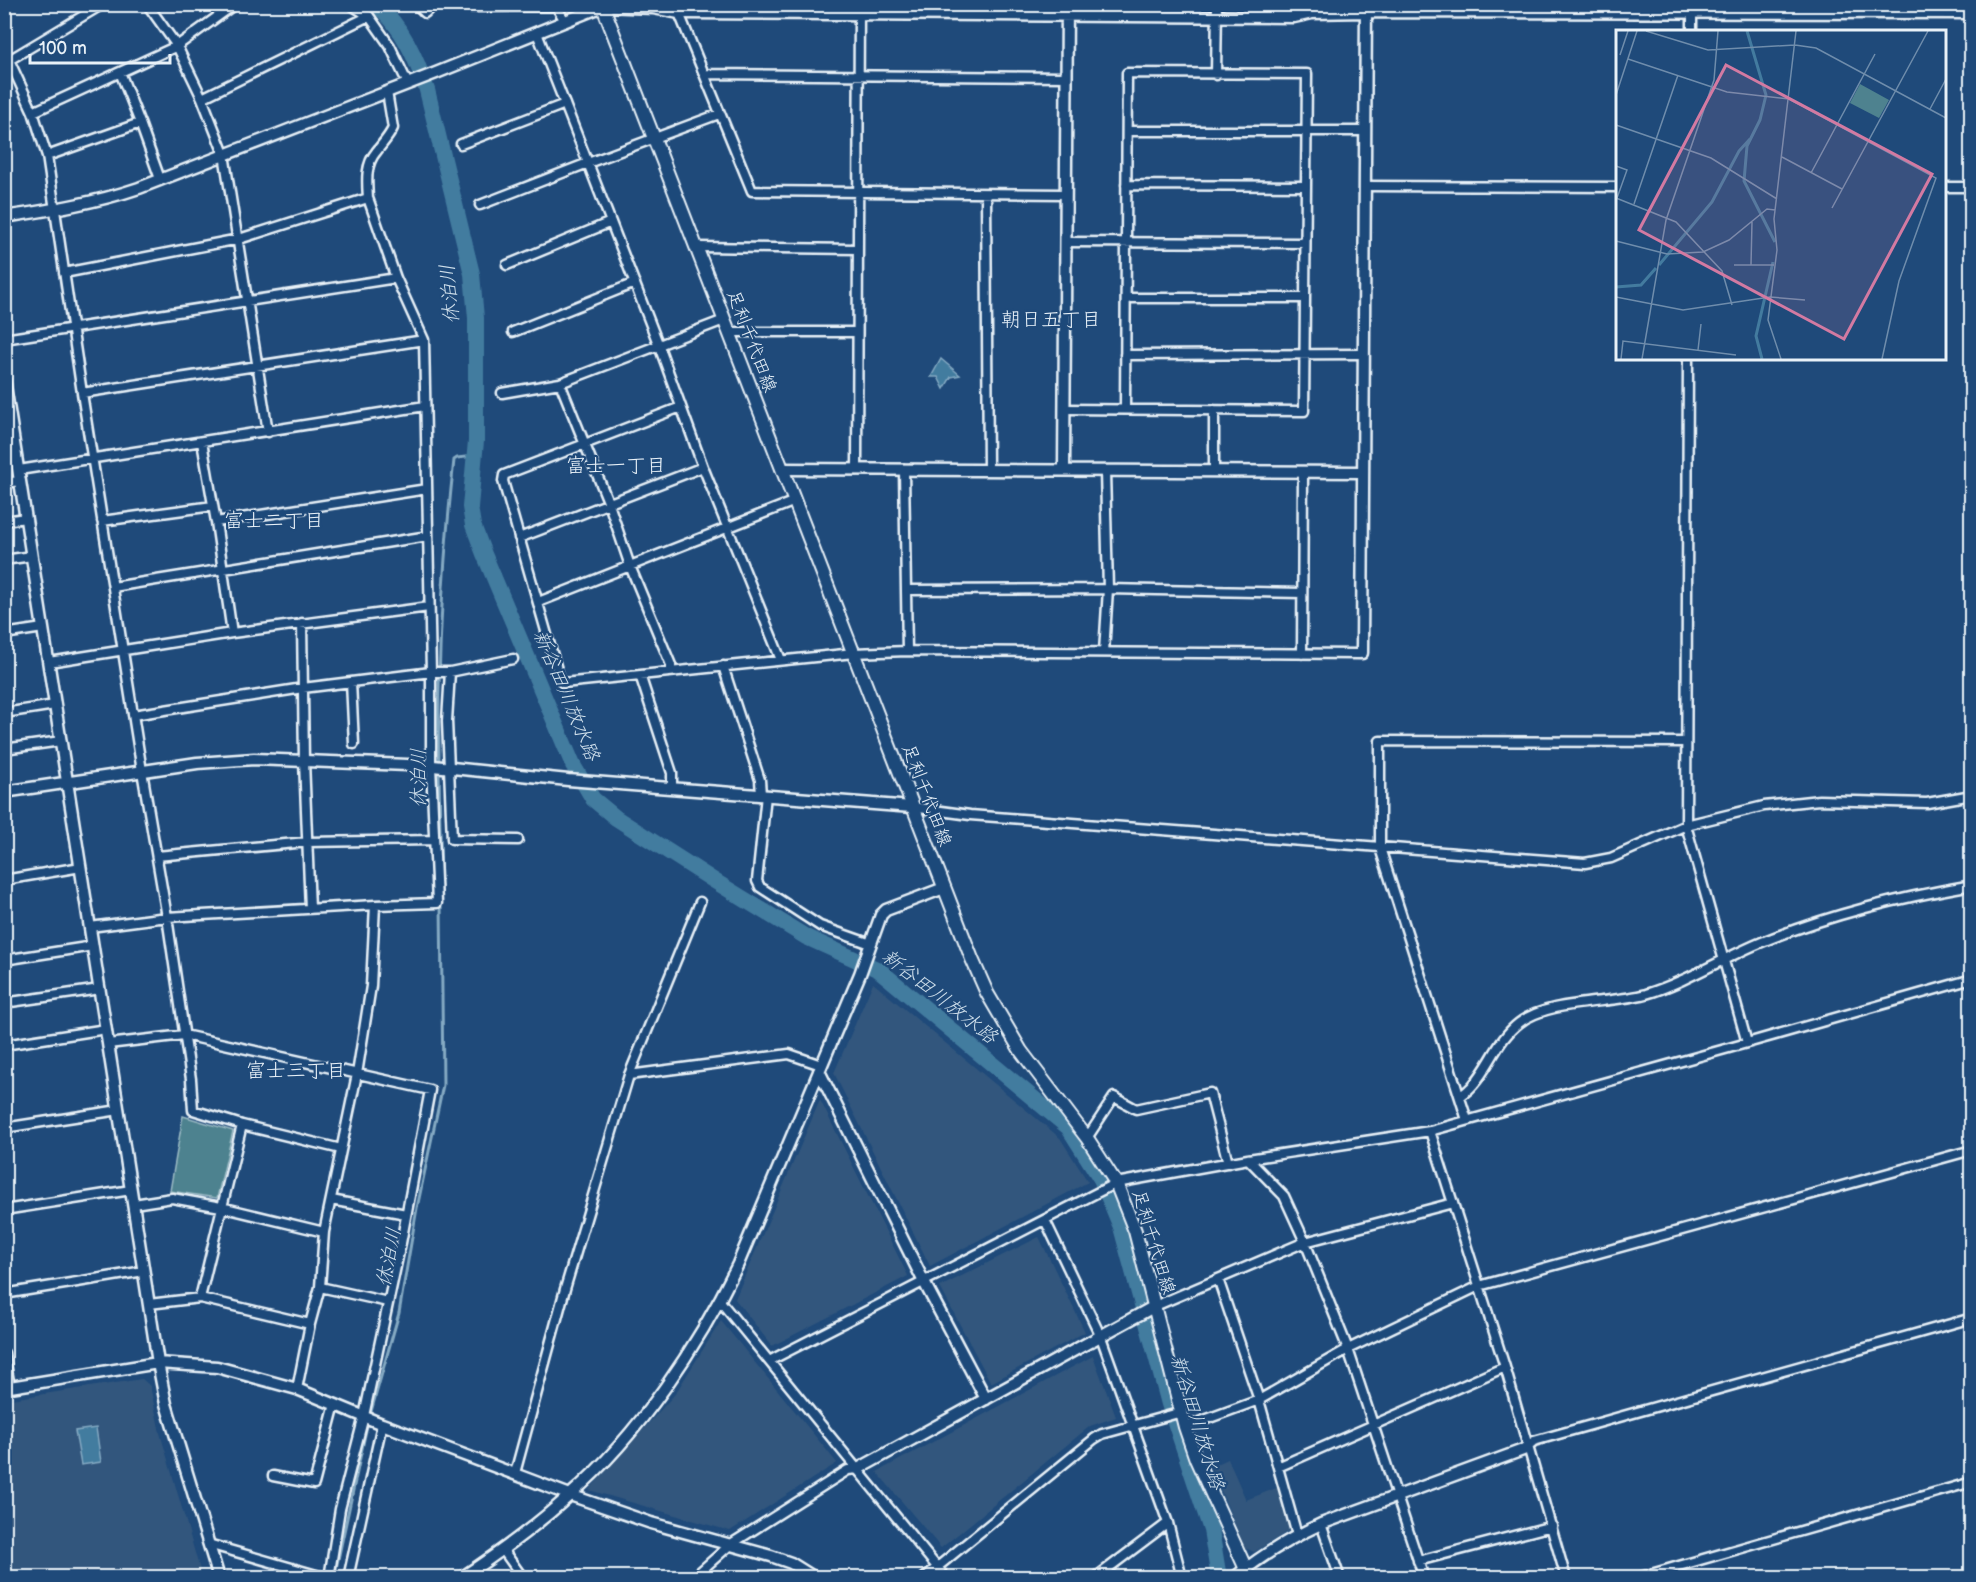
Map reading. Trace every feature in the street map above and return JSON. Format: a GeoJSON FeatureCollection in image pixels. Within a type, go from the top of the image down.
{"type":"FeatureCollection","features":[{"type":"Feature","properties":{"kind":"main road","name":"足利千代田線"},"geometry":{"type":"LineString","coordinates":[[603,5],[912,807],[987,993],[1021,1051],[1087,1138],[1116,1183],[1135,1231],[1179,1413],[1196,1458],[1248,1573]]}},
{"type":"Feature","properties":{"kind":"street"},"geometry":{"type":"LineString","coordinates":[[7,61],[103,4]]}},
{"type":"Feature","properties":{"kind":"street"},"geometry":{"type":"LineString","coordinates":[[147,4],[177,46],[202,98],[224,154],[268,432]]}},
{"type":"Feature","properties":{"kind":"street"},"geometry":{"type":"LineString","coordinates":[[33,112],[177,46],[235,4]]}},
{"type":"Feature","properties":{"kind":"street"},"geometry":{"type":"LineString","coordinates":[[350,4],[369,16],[390,46],[410,83]]}},
{"type":"Feature","properties":{"kind":"street"},"geometry":{"type":"LineString","coordinates":[[416,4],[425,13],[434,4]]}},
{"type":"Feature","properties":{"kind":"street"},"geometry":{"type":"LineString","coordinates":[[453,4],[459,7],[556,6],[565,21]]}},
{"type":"Feature","properties":{"kind":"street"},"geometry":{"type":"LineString","coordinates":[[653,8],[669,4]]}},
{"type":"Feature","properties":{"kind":"street"},"geometry":{"type":"LineString","coordinates":[[1226,4],[1294,6],[1312,13]]}},
{"type":"Feature","properties":{"kind":"street"},"geometry":{"type":"LineString","coordinates":[[4,217],[54,210],[109,198],[436,73],[603,5],[679,9],[1217,10],[1294,16],[1366,8],[1692,9],[1971,14]]}},
{"type":"Feature","properties":{"kind":"street"},"geometry":{"type":"LineString","coordinates":[[681,407],[504,475],[519,538],[560,681],[563,683],[854,653],[908,651],[1362,653],[1366,8]]}},
{"type":"Feature","properties":{"kind":"street"},"geometry":{"type":"LineString","coordinates":[[679,9],[719,114],[752,191],[1066,194]]}},
{"type":"Feature","properties":{"kind":"street"},"geometry":{"type":"LineString","coordinates":[[856,470],[859,9]]}},
{"type":"Feature","properties":{"kind":"street"},"geometry":{"type":"LineString","coordinates":[[1692,9],[1692,30]]}},
{"type":"Feature","properties":{"kind":"street"},"geometry":{"type":"LineString","coordinates":[[1064,470],[1067,10]]}},
{"type":"Feature","properties":{"kind":"street"},"geometry":{"type":"LineString","coordinates":[[1216,75],[1217,10]]}},
{"type":"Feature","properties":{"kind":"street"},"geometry":{"type":"LineString","coordinates":[[202,98],[369,16]]}},
{"type":"Feature","properties":{"kind":"street"},"geometry":{"type":"LineString","coordinates":[[537,33],[659,345],[703,467],[781,660]]}},
{"type":"Feature","properties":{"kind":"street"},"geometry":{"type":"LineString","coordinates":[[4,49],[7,61],[33,112],[47,156],[141,771],[158,856],[191,1079],[193,1110],[242,1125],[341,1149]]}},
{"type":"Feature","properties":{"kind":"street"},"geometry":{"type":"LineString","coordinates":[[120,72],[160,179]]}},
{"type":"Feature","properties":{"kind":"street"},"geometry":{"type":"LineString","coordinates":[[1066,409],[1304,411],[1307,74],[1127,73],[1125,409]]}},
{"type":"Feature","properties":{"kind":"street"},"geometry":{"type":"LineString","coordinates":[[705,74],[1066,77]]}},
{"type":"Feature","properties":{"kind":"street"},"geometry":{"type":"LineString","coordinates":[[387,92],[393,128],[371,159],[367,179],[368,198],[396,278],[424,340],[431,672],[439,767],[452,839],[518,840]]}},
{"type":"Feature","properties":{"kind":"street"},"geometry":{"type":"LineString","coordinates":[[461,144],[565,104]]}},
{"type":"Feature","properties":{"kind":"street"},"geometry":{"type":"LineString","coordinates":[[480,206],[719,114]]}},
{"type":"Feature","properties":{"kind":"street"},"geometry":{"type":"LineString","coordinates":[[47,156],[140,123]]}},
{"type":"Feature","properties":{"kind":"street"},"geometry":{"type":"LineString","coordinates":[[1127,131],[1365,131]]}},
{"type":"Feature","properties":{"kind":"street"},"geometry":{"type":"LineString","coordinates":[[1126,185],[1306,186]]}},
{"type":"Feature","properties":{"kind":"street"},"geometry":{"type":"LineString","coordinates":[[1365,186],[1616,187]]}},
{"type":"Feature","properties":{"kind":"street"},"geometry":{"type":"LineString","coordinates":[[1946,187],[1971,187]]}},
{"type":"Feature","properties":{"kind":"street"},"geometry":{"type":"LineString","coordinates":[[986,194],[988,468]]}},
{"type":"Feature","properties":{"kind":"street"},"geometry":{"type":"LineString","coordinates":[[64,273],[239,239],[368,198]]}},
{"type":"Feature","properties":{"kind":"street"},"geometry":{"type":"LineString","coordinates":[[507,265],[610,222]]}},
{"type":"Feature","properties":{"kind":"street"},"geometry":{"type":"LineString","coordinates":[[1066,242],[1305,243]]}},
{"type":"Feature","properties":{"kind":"street"},"geometry":{"type":"LineString","coordinates":[[697,247],[858,249]]}},
{"type":"Feature","properties":{"kind":"street"},"geometry":{"type":"LineString","coordinates":[[4,339],[396,278]]}},
{"type":"Feature","properties":{"kind":"street"},"geometry":{"type":"LineString","coordinates":[[513,332],[635,283]]}},
{"type":"Feature","properties":{"kind":"street"},"geometry":{"type":"LineString","coordinates":[[1126,298],[1305,298]]}},
{"type":"Feature","properties":{"kind":"street"},"geometry":{"type":"LineString","coordinates":[[502,393],[560,383],[659,345],[727,326],[857,332]]}},
{"type":"Feature","properties":{"kind":"street"},"geometry":{"type":"LineString","coordinates":[[82,393],[424,340]]}},
{"type":"Feature","properties":{"kind":"street"},"geometry":{"type":"LineString","coordinates":[[1125,354],[1364,354]]}},
{"type":"Feature","properties":{"kind":"street"},"geometry":{"type":"LineString","coordinates":[[1688,360],[1686,825],[1747,1043]]}},
{"type":"Feature","properties":{"kind":"street"},"geometry":{"type":"LineString","coordinates":[[4,380],[158,1362],[166,1404],[219,1578]]}},
{"type":"Feature","properties":{"kind":"street"},"geometry":{"type":"LineString","coordinates":[[560,383],[609,504],[630,566],[671,665],[671,671]]}},
{"type":"Feature","properties":{"kind":"street"},"geometry":{"type":"LineString","coordinates":[[4,483],[20,476],[92,459],[425,406]]}},
{"type":"Feature","properties":{"kind":"street"},"geometry":{"type":"LineString","coordinates":[[1214,410],[1214,471]]}},
{"type":"Feature","properties":{"kind":"street"},"geometry":{"type":"LineString","coordinates":[[202,442],[232,633]]}},
{"type":"Feature","properties":{"kind":"street"},"geometry":{"type":"LineString","coordinates":[[519,538],[703,467]]}},
{"type":"Feature","properties":{"kind":"street"},"geometry":{"type":"LineString","coordinates":[[782,469],[988,468],[1363,472]]}},
{"type":"Feature","properties":{"kind":"street"},"geometry":{"type":"LineString","coordinates":[[904,470],[908,651]]}},
{"type":"Feature","properties":{"kind":"street"},"geometry":{"type":"LineString","coordinates":[[1104,652],[1108,589],[1105,471]]}},
{"type":"Feature","properties":{"kind":"street"},"geometry":{"type":"LineString","coordinates":[[1302,654],[1303,472]]}},
{"type":"Feature","properties":{"kind":"street"},"geometry":{"type":"LineString","coordinates":[[216,522],[427,489]]}},
{"type":"Feature","properties":{"kind":"street"},"geometry":{"type":"LineString","coordinates":[[541,601],[795,501]]}},
{"type":"Feature","properties":{"kind":"street"},"geometry":{"type":"LineString","coordinates":[[102,521],[213,506]]}},
{"type":"Feature","properties":{"kind":"street"},"geometry":{"type":"LineString","coordinates":[[4,521],[26,518]]}},
{"type":"Feature","properties":{"kind":"street"},"geometry":{"type":"LineString","coordinates":[[113,587],[428,536]]}},
{"type":"Feature","properties":{"kind":"street"},"geometry":{"type":"LineString","coordinates":[[4,560],[32,556]]}},
{"type":"Feature","properties":{"kind":"street"},"geometry":{"type":"LineString","coordinates":[[908,590],[1108,589],[1302,593]]}},
{"type":"Feature","properties":{"kind":"street"},"geometry":{"type":"LineString","coordinates":[[49,662],[302,623],[429,608]]}},
{"type":"Feature","properties":{"kind":"street"},"geometry":{"type":"LineString","coordinates":[[302,623],[304,761],[310,909]]}},
{"type":"Feature","properties":{"kind":"street"},"geometry":{"type":"LineString","coordinates":[[4,634],[43,628]]}},
{"type":"Feature","properties":{"kind":"street"},"geometry":{"type":"LineString","coordinates":[[133,715],[303,688],[431,672],[450,672],[513,659]]}},
{"type":"Feature","properties":{"kind":"street"},"geometry":{"type":"LineString","coordinates":[[723,666],[764,795],[758,881],[760,887],[820,926],[871,944]]}},
{"type":"Feature","properties":{"kind":"street"},"geometry":{"type":"LineString","coordinates":[[90,927],[167,917],[436,903],[434,840],[439,767],[447,720],[450,672]]}},
{"type":"Feature","properties":{"kind":"street"},"geometry":{"type":"LineString","coordinates":[[640,675],[672,773],[672,788]]}},
{"type":"Feature","properties":{"kind":"street"},"geometry":{"type":"LineString","coordinates":[[351,682],[354,744]]}},
{"type":"Feature","properties":{"kind":"street"},"geometry":{"type":"LineString","coordinates":[[4,713],[56,705]]}},
{"type":"Feature","properties":{"kind":"street"},"geometry":{"type":"LineString","coordinates":[[4,749],[61,741]]}},
{"type":"Feature","properties":{"kind":"street"},"geometry":{"type":"LineString","coordinates":[[1467,1120],[1380,848],[1380,741],[1686,742]]}},
{"type":"Feature","properties":{"kind":"street"},"geometry":{"type":"LineString","coordinates":[[4,792],[197,763],[254,759],[439,767],[568,780],[912,807],[982,816],[1586,863],[1611,858],[1686,825],[1764,806],[1820,800],[1927,803],[1971,795]]}},
{"type":"Feature","properties":{"kind":"street"},"geometry":{"type":"LineString","coordinates":[[158,856],[307,842],[434,840]]}},
{"type":"Feature","properties":{"kind":"street"},"geometry":{"type":"LineString","coordinates":[[4,880],[81,867]]}},
{"type":"Feature","properties":{"kind":"street"},"geometry":{"type":"LineString","coordinates":[[1460,1097],[1473,1085],[1508,1035],[1518,1024],[1534,1014],[1647,993],[1761,943],[1834,915],[1916,895],[1971,885]]}},
{"type":"Feature","properties":{"kind":"street"},"geometry":{"type":"LineString","coordinates":[[461,1578],[502,1550],[570,1495],[606,1459],[674,1375],[720,1301],[738,1264],[860,974],[881,915],[886,910],[944,888]]}},
{"type":"Feature","properties":{"kind":"street"},"geometry":{"type":"LineString","coordinates":[[514,1473],[628,1075],[700,902]]}},
{"type":"Feature","properties":{"kind":"street"},"geometry":{"type":"LineString","coordinates":[[297,1389],[310,1323],[320,1287],[324,1232],[357,1074],[371,986],[375,905]]}},
{"type":"Feature","properties":{"kind":"street"},"geometry":{"type":"LineString","coordinates":[[4,960],[93,946]]}},
{"type":"Feature","properties":{"kind":"street"},"geometry":{"type":"LineString","coordinates":[[770,1361],[1116,1183],[1248,1159],[1430,1131],[1971,979]]}},
{"type":"Feature","properties":{"kind":"street"},"geometry":{"type":"LineString","coordinates":[[4,1003],[100,989]]}},
{"type":"Feature","properties":{"kind":"street"},"geometry":{"type":"LineString","coordinates":[[4,1045],[106,1029]]}},
{"type":"Feature","properties":{"kind":"street"},"geometry":{"type":"LineString","coordinates":[[108,1044],[184,1035],[429,1090],[388,1302],[364,1416],[340,1509],[328,1578],[208,1544]]}},
{"type":"Feature","properties":{"kind":"street"},"geometry":{"type":"LineString","coordinates":[[628,1075],[789,1054],[820,1068],[924,1282],[986,1399]]}},
{"type":"Feature","properties":{"kind":"street"},"geometry":{"type":"LineString","coordinates":[[1087,1138],[1114,1097],[1136,1109],[1210,1093],[1228,1163]]}},
{"type":"Feature","properties":{"kind":"street"},"geometry":{"type":"LineString","coordinates":[[4,1128],[119,1110]]}},
{"type":"Feature","properties":{"kind":"street"},"geometry":{"type":"LineString","coordinates":[[200,1298],[242,1125]]}},
{"type":"Feature","properties":{"kind":"street"},"geometry":{"type":"LineString","coordinates":[[1430,1131],[1505,1367],[1566,1578]]}},
{"type":"Feature","properties":{"kind":"street"},"geometry":{"type":"LineString","coordinates":[[1185,1427],[1259,1400],[1348,1349],[1479,1286],[1971,1150]]}},
{"type":"Feature","properties":{"kind":"street"},"geometry":{"type":"LineString","coordinates":[[1248,1159],[1284,1196],[1305,1242],[1348,1349],[1424,1578]]}},
{"type":"Feature","properties":{"kind":"street"},"geometry":{"type":"LineString","coordinates":[[4,1210],[131,1190]]}},
{"type":"Feature","properties":{"kind":"street"},"geometry":{"type":"LineString","coordinates":[[134,1204],[172,1198],[221,1207],[324,1232]]}},
{"type":"Feature","properties":{"kind":"street"},"geometry":{"type":"LineString","coordinates":[[331,1200],[406,1214]]}},
{"type":"Feature","properties":{"kind":"street"},"geometry":{"type":"LineString","coordinates":[[693,1578],[731,1544],[848,1470],[858,1469],[1152,1307],[1305,1242],[1453,1203]]}},
{"type":"Feature","properties":{"kind":"street"},"geometry":{"type":"LineString","coordinates":[[1045,1220],[1101,1337],[1168,1523],[1182,1578]]}},
{"type":"Feature","properties":{"kind":"street"},"geometry":{"type":"LineString","coordinates":[[4,1293],[144,1271]]}},
{"type":"Feature","properties":{"kind":"street"},"geometry":{"type":"LineString","coordinates":[[1218,1279],[1259,1400],[1297,1534]]}},
{"type":"Feature","properties":{"kind":"street"},"geometry":{"type":"LineString","coordinates":[[320,1287],[388,1302]]}},
{"type":"Feature","properties":{"kind":"street"},"geometry":{"type":"LineString","coordinates":[[149,1304],[200,1298],[310,1323]]}},
{"type":"Feature","properties":{"kind":"street"},"geometry":{"type":"LineString","coordinates":[[720,1301],[946,1578]]}},
{"type":"Feature","properties":{"kind":"street"},"geometry":{"type":"LineString","coordinates":[[1234,1578],[1248,1573],[1297,1534],[1523,1450],[1534,1441],[1971,1318]]}},
{"type":"Feature","properties":{"kind":"street"},"geometry":{"type":"LineString","coordinates":[[4,1353],[7,1387],[158,1362],[217,1367],[297,1389],[378,1423],[570,1495],[642,1520],[791,1563],[815,1578]]}},
{"type":"Feature","properties":{"kind":"street"},"geometry":{"type":"LineString","coordinates":[[1278,1467],[1505,1367]]}},
{"type":"Feature","properties":{"kind":"street"},"geometry":{"type":"LineString","coordinates":[[273,1476],[314,1484],[335,1404]]}},
{"type":"Feature","properties":{"kind":"street"},"geometry":{"type":"LineString","coordinates":[[924,1578],[1094,1439],[1102,1434],[1179,1413]]}},
{"type":"Feature","properties":{"kind":"street"},"geometry":{"type":"LineString","coordinates":[[348,1578],[378,1423]]}},
{"type":"Feature","properties":{"kind":"street"},"geometry":{"type":"LineString","coordinates":[[1637,1578],[1971,1482]]}},
{"type":"Feature","properties":{"kind":"street"},"geometry":{"type":"LineString","coordinates":[[1095,1578],[1168,1523]]}},
{"type":"Feature","properties":{"kind":"street"},"geometry":{"type":"LineString","coordinates":[[1320,1524],[1340,1578]]}},
{"type":"Feature","properties":{"kind":"street"},"geometry":{"type":"LineString","coordinates":[[1418,1561],[1552,1526]]}},
{"type":"Feature","properties":{"kind":"street"},"geometry":{"type":"LineString","coordinates":[[502,1550],[523,1578]]}},
{"type":"Feature","properties":{"kind":"shaded area"},"geometry":{"type":"Polygon","coordinates":[[[1529,5],[1872,6],[1872,7],[1529,5]]]}},
{"type":"Feature","properties":{"kind":"shaded area"},"geometry":{"type":"Polygon","coordinates":[[[941,359],[960,375],[951,377],[944,389],[938,377],[931,377],[941,359]]]}},
{"type":"Feature","properties":{"kind":"shaded area"},"geometry":{"type":"Polygon","coordinates":[[[873,983],[1060,1138],[1088,1182],[930,1266],[834,1073],[873,983]]]}},
{"type":"Feature","properties":{"kind":"shaded area"},"geometry":{"type":"Polygon","coordinates":[[[820,1100],[908,1276],[772,1346],[735,1299],[820,1100]]]}},
{"type":"Feature","properties":{"kind":"shaded area"},"geometry":{"type":"Polygon","coordinates":[[[1039,1237],[1085,1332],[991,1383],[940,1287],[1039,1237]]]}},
{"type":"Feature","properties":{"kind":"shaded area"},"geometry":{"type":"Polygon","coordinates":[[[721,1321],[837,1463],[730,1531],[589,1490],[675,1394],[721,1321]]]}},
{"type":"Feature","properties":{"kind":"shaded area"},"geometry":{"type":"Polygon","coordinates":[[[1093,1356],[1116,1417],[1090,1426],[941,1548],[877,1472],[1093,1356]]]}},
{"type":"Feature","properties":{"kind":"shaded area"},"geometry":{"type":"Polygon","coordinates":[[[142,1379],[150,1386],[160,1433],[202,1577],[5,1578],[5,1400],[142,1379]]]}},
{"type":"Feature","properties":{"kind":"shaded area"},"geometry":{"type":"Polygon","coordinates":[[[96,1428],[101,1462],[81,1465],[75,1431],[96,1428]]]}},
{"type":"Feature","properties":{"kind":"shaded area"},"geometry":{"type":"Polygon","coordinates":[[[1228,1459],[1246,1500],[1279,1487],[1293,1528],[1254,1552],[1245,1548],[1211,1467],[1228,1459]]]}},
{"type":"Feature","properties":{"kind":"green space"},"geometry":{"type":"Polygon","coordinates":[[[183,1116],[233,1131],[217,1198],[170,1191],[183,1116]]]}},
{"type":"Feature","properties":{"kind":"waterway","name":"新谷田川放水路"},"geometry":{"type":"LineString","coordinates":[[376,4],[401,33],[423,78],[472,274],[476,318],[476,441],[470,507],[473,525],[573,765],[593,799],[616,818],[806,937],[879,970],[1068,1127],[1101,1179],[1121,1227],[1169,1404],[1211,1530],[1219,1578]]}},
{"type":"Feature","properties":{"kind":"waterway","name":"休泊川"},"geometry":{"type":"LineString","coordinates":[[439,763],[442,612],[454,460],[475,456]]}},
{"type":"Feature","properties":{"kind":"waterway","name":"休泊川"},"geometry":{"type":"LineString","coordinates":[[439,770],[441,892]]}},
{"type":"Feature","properties":{"kind":"waterway","name":"休泊川"},"geometry":{"type":"LineString","coordinates":[[370,1415],[399,1313],[417,1208],[443,1085],[441,902]]}},
{"type":"Feature","properties":{"kind":"waterway","name":"休泊川"},"geometry":{"type":"LineString","coordinates":[[334,1578],[368,1421]]}},
{"type":"Feature","properties":{"kind":"district","name":"朝日五丁目"},"geometry":{"type":"Point","coordinates":[1051,319]}},
{"type":"Feature","properties":{"kind":"district","name":"富士一丁目"},"geometry":{"type":"Point","coordinates":[616,465]}},
{"type":"Feature","properties":{"kind":"district","name":"富士二丁目"},"geometry":{"type":"Point","coordinates":[274,520]}},
{"type":"Feature","properties":{"kind":"district","name":"富士三丁目"},"geometry":{"type":"Point","coordinates":[296,1070]}}]}
